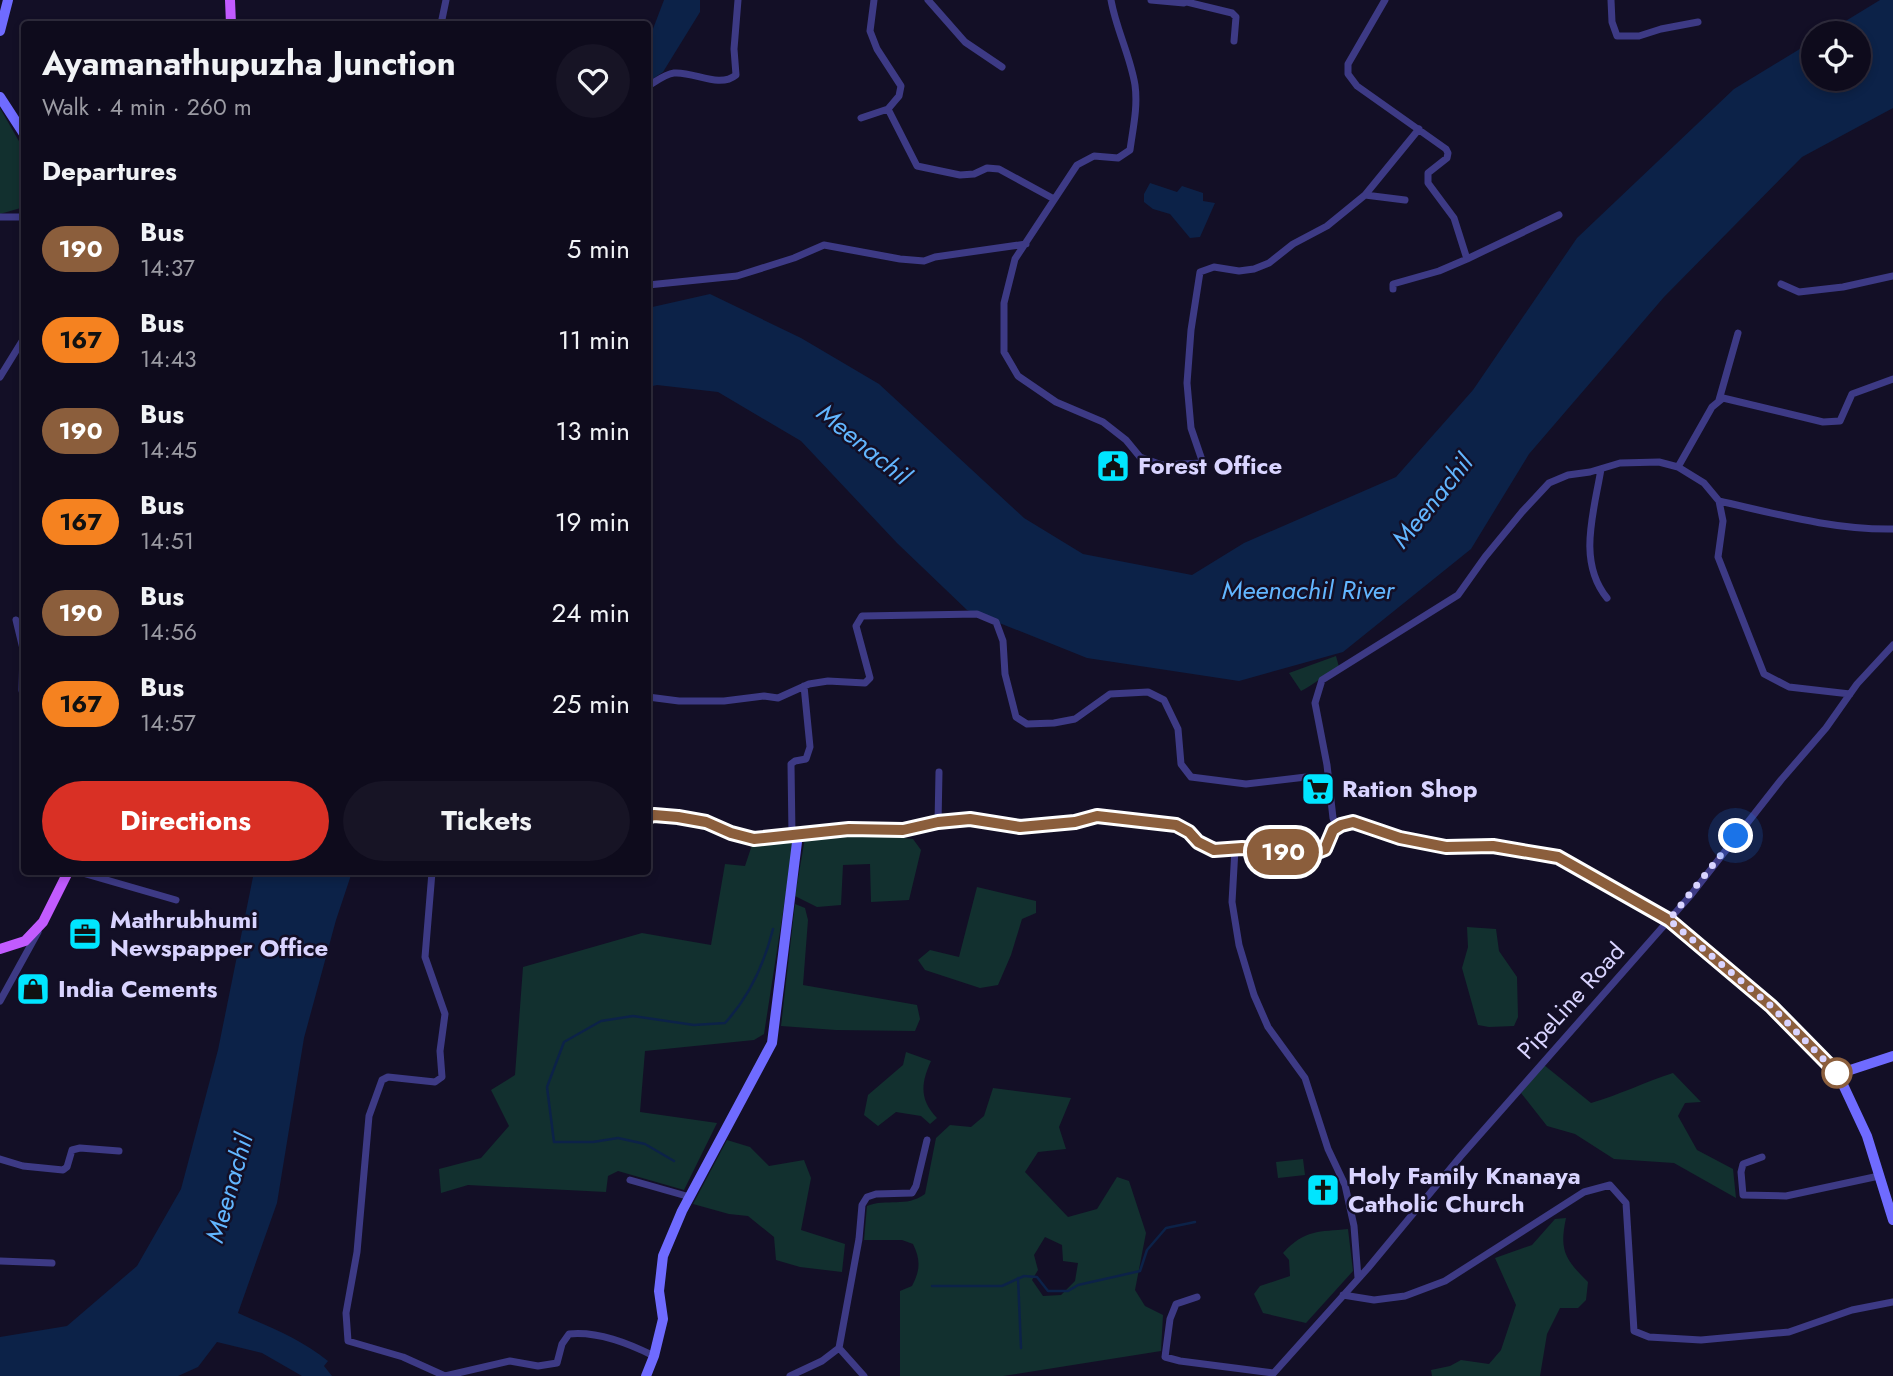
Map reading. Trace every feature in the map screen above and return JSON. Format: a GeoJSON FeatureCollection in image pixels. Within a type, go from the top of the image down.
{"type":"FeatureCollection","features":[{"type":"Feature","properties":{"kind":"main road"},"geometry":{"type":"LineString","coordinates":[[0,31],[8,0]]}},
{"type":"Feature","properties":{"kind":"main road"},"geometry":{"type":"LineString","coordinates":[[230,0],[231,21]]}},
{"type":"Feature","properties":{"kind":"main road"},"geometry":{"type":"LineString","coordinates":[[0,97],[21,129]]}},
{"type":"Feature","properties":{"kind":"main road"},"geometry":{"type":"LineString","coordinates":[[651,816],[706,822],[754,839],[849,829],[903,830],[938,822],[970,819],[1020,827],[1075,822],[1097,816],[1176,825],[1189,832],[1198,842],[1214,850],[1315,853],[1325,849],[1333,830],[1353,822],[1400,838],[1446,847],[1493,846],[1558,857],[1669,920],[1771,1006],[1838,1074],[1867,1136],[1893,1220]]}},
{"type":"Feature","properties":{"kind":"main road"},"geometry":{"type":"LineString","coordinates":[[646,1376],[663,1319],[659,1292],[663,1256],[690,1197],[772,1043],[795,834]]}},
{"type":"Feature","properties":{"kind":"main road"},"geometry":{"type":"LineString","coordinates":[[0,949],[25,941],[43,922],[66,875]]}},
{"type":"Feature","properties":{"kind":"main road"},"geometry":{"type":"LineString","coordinates":[[1838,1074],[1893,1056]]}},
{"type":"Feature","properties":{"kind":"street"},"geometry":{"type":"LineString","coordinates":[[442,21],[446,0]]}},
{"type":"Feature","properties":{"kind":"street"},"geometry":{"type":"LineString","coordinates":[[651,84],[672,73],[715,80],[730,79],[736,75],[734,49],[738,0]]}},
{"type":"Feature","properties":{"kind":"street"},"geometry":{"type":"LineString","coordinates":[[861,118],[888,109],[899,96],[901,86],[877,49],[870,31],[872,0]]}},
{"type":"Feature","properties":{"kind":"street"},"geometry":{"type":"LineString","coordinates":[[928,0],[965,42],[1002,67]]}},
{"type":"Feature","properties":{"kind":"street"},"geometry":{"type":"LineString","coordinates":[[1111,0],[1135,85],[1136,111],[1130,150],[1118,158],[1094,156],[1077,165],[1015,260],[1004,303],[1004,352],[1018,376],[1056,402],[1103,422],[1126,440],[1140,457],[1163,465],[1203,463],[1191,428],[1187,383],[1191,330],[1200,272],[1214,267],[1239,271],[1254,269],[1327,226],[1365,195],[1419,129]]}},
{"type":"Feature","properties":{"kind":"street"},"geometry":{"type":"LineString","coordinates":[[1151,0],[1184,4],[1187,1],[1232,13],[1236,17],[1234,41]]}},
{"type":"Feature","properties":{"kind":"street"},"geometry":{"type":"LineString","coordinates":[[1385,0],[1348,64],[1348,74],[1357,86],[1446,149],[1447,158],[1428,173],[1428,183],[1454,218],[1467,259]]}},
{"type":"Feature","properties":{"kind":"street"},"geometry":{"type":"LineString","coordinates":[[1611,0],[1612,22],[1617,36],[1639,36],[1698,22]]}},
{"type":"Feature","properties":{"kind":"street"},"geometry":{"type":"LineString","coordinates":[[888,109],[917,166],[960,175],[999,169],[1054,199]]}},
{"type":"Feature","properties":{"kind":"street"},"geometry":{"type":"LineString","coordinates":[[1365,195],[1405,200]]}},
{"type":"Feature","properties":{"kind":"street"},"geometry":{"type":"LineString","coordinates":[[1393,289],[1393,284],[1399,281],[1439,271],[1559,215]]}},
{"type":"Feature","properties":{"kind":"street"},"geometry":{"type":"LineString","coordinates":[[0,217],[21,217]]}},
{"type":"Feature","properties":{"kind":"street"},"geometry":{"type":"LineString","coordinates":[[651,285],[737,276],[794,258],[824,245],[874,256],[923,261],[1026,244]]}},
{"type":"Feature","properties":{"kind":"street"},"geometry":{"type":"LineString","coordinates":[[1781,284],[1800,292],[1843,287],[1893,276]]}},
{"type":"Feature","properties":{"kind":"street"},"geometry":{"type":"LineString","coordinates":[[1719,401],[1738,333]]}},
{"type":"Feature","properties":{"kind":"street"},"geometry":{"type":"LineString","coordinates":[[0,377],[21,343]]}},
{"type":"Feature","properties":{"kind":"street"},"geometry":{"type":"LineString","coordinates":[[1678,467],[1712,407],[1723,398],[1823,422],[1840,421],[1852,394],[1893,379]]}},
{"type":"Feature","properties":{"kind":"street"},"geometry":{"type":"LineString","coordinates":[[1337,827],[1333,818],[1315,703],[1322,680],[1458,595],[1514,521],[1549,483],[1568,475],[1620,463],[1659,462],[1678,467],[1704,483],[1719,501],[1723,521],[1718,557],[1764,674],[1789,687],[1850,694]]}},
{"type":"Feature","properties":{"kind":"street"},"geometry":{"type":"LineString","coordinates":[[1601,469],[1589,558],[1598,588],[1607,598]]}},
{"type":"Feature","properties":{"kind":"street"},"geometry":{"type":"LineString","coordinates":[[1719,501],[1824,525],[1893,529]]}},
{"type":"Feature","properties":{"kind":"street"},"geometry":{"type":"LineString","coordinates":[[651,697],[679,701],[724,701],[764,696],[778,698],[804,686],[828,681],[865,683],[870,678],[856,626],[862,617],[977,614],[996,622],[1003,641],[1005,674],[1016,717],[1027,724],[1075,719],[1110,694],[1149,692],[1164,700],[1178,729],[1181,764],[1191,777],[1246,784],[1328,777]]}},
{"type":"Feature","properties":{"kind":"street"},"geometry":{"type":"LineString","coordinates":[[16,620],[21,641]]}},
{"type":"Feature","properties":{"kind":"street","name":"PipeLine Road"},"geometry":{"type":"LineString","coordinates":[[1272,1375],[1359,1278],[1476,1138],[1669,920],[1826,728],[1850,694],[1893,645]]}},
{"type":"Feature","properties":{"kind":"street"},"geometry":{"type":"LineString","coordinates":[[795,834],[791,764],[806,759],[810,747],[804,686]]}},
{"type":"Feature","properties":{"kind":"street"},"geometry":{"type":"LineString","coordinates":[[938,822],[939,772]]}},
{"type":"Feature","properties":{"kind":"street"},"geometry":{"type":"LineString","coordinates":[[1235,849],[1232,902],[1239,945],[1254,995],[1268,1027],[1305,1078],[1328,1149],[1345,1185],[1354,1226],[1359,1278]]}},
{"type":"Feature","properties":{"kind":"street"},"geometry":{"type":"LineString","coordinates":[[89,875],[176,900]]}},
{"type":"Feature","properties":{"kind":"street"},"geometry":{"type":"LineString","coordinates":[[432,875],[425,957],[445,1014],[440,1051],[442,1077],[435,1082],[388,1076],[382,1080],[369,1116],[358,1252],[346,1313],[348,1341],[402,1357],[445,1376],[510,1361],[538,1366],[557,1363],[562,1344],[569,1334],[584,1333],[613,1340],[654,1356]]}},
{"type":"Feature","properties":{"kind":"street"},"geometry":{"type":"LineString","coordinates":[[0,1001],[43,922]]}},
{"type":"Feature","properties":{"kind":"street"},"geometry":{"type":"LineString","coordinates":[[790,1376],[839,1348],[859,1239],[862,1205],[867,1198],[876,1194],[912,1193],[927,1140]]}},
{"type":"Feature","properties":{"kind":"street"},"geometry":{"type":"LineString","coordinates":[[0,1159],[23,1166],[63,1170],[67,1167],[72,1150],[96,1148],[119,1151]]}},
{"type":"Feature","properties":{"kind":"street"},"geometry":{"type":"LineString","coordinates":[[1762,1157],[1743,1164],[1743,1195],[1786,1196],[1879,1176]]}},
{"type":"Feature","properties":{"kind":"street"},"geometry":{"type":"LineString","coordinates":[[630,1180],[690,1197]]}},
{"type":"Feature","properties":{"kind":"street"},"geometry":{"type":"LineString","coordinates":[[1343,1295],[1374,1300],[1405,1296],[1445,1281],[1584,1192],[1610,1185],[1626,1203],[1634,1331],[1649,1337],[1701,1340],[1788,1332],[1852,1310],[1893,1302]]}},
{"type":"Feature","properties":{"kind":"street"},"geometry":{"type":"LineString","coordinates":[[0,1261],[52,1263]]}},
{"type":"Feature","properties":{"kind":"street"},"geometry":{"type":"LineString","coordinates":[[1197,1297],[1177,1304],[1170,1319],[1165,1357],[1272,1375]]}},
{"type":"Feature","properties":{"kind":"street"},"geometry":{"type":"LineString","coordinates":[[839,1348],[864,1376]]}},
{"type":"Feature","properties":{"kind":"green space"},"geometry":{"type":"Polygon","coordinates":[[[0,108],[21,145],[21,208],[0,214],[0,108]]]}},
{"type":"Feature","properties":{"kind":"green space"},"geometry":{"type":"Polygon","coordinates":[[[1336,656],[1339,667],[1301,691],[1289,673],[1336,656]]]}},
{"type":"Feature","properties":{"kind":"green space"},"geometry":{"type":"Polygon","coordinates":[[[839,833],[913,839],[921,850],[909,900],[871,902],[870,864],[843,865],[841,905],[817,907],[795,896],[805,838],[839,833]]]}},
{"type":"Feature","properties":{"kind":"green space"},"geometry":{"type":"Polygon","coordinates":[[[789,838],[794,841],[764,1034],[754,1040],[645,1051],[640,1112],[717,1123],[684,1190],[618,1171],[608,1176],[606,1192],[468,1185],[441,1193],[439,1169],[481,1158],[509,1126],[491,1090],[515,1075],[523,967],[642,933],[711,945],[725,864],[745,866],[753,842],[789,838]]]}},
{"type":"Feature","properties":{"kind":"green space"},"geometry":{"type":"Polygon","coordinates":[[[977,887],[1036,901],[1036,913],[1022,919],[998,985],[980,988],[925,970],[918,960],[930,950],[959,957],[977,887]]]}},
{"type":"Feature","properties":{"kind":"green space"},"geometry":{"type":"Polygon","coordinates":[[[795,904],[805,908],[808,920],[803,985],[917,1005],[920,1019],[915,1031],[781,1026],[795,904]]]}},
{"type":"Feature","properties":{"kind":"green space"},"geometry":{"type":"Polygon","coordinates":[[[1467,927],[1496,929],[1499,951],[1517,977],[1518,1017],[1514,1026],[1478,1025],[1462,968],[1468,947],[1467,927]]]}},
{"type":"Feature","properties":{"kind":"green space"},"geometry":{"type":"Polygon","coordinates":[[[906,1052],[931,1061],[925,1077],[924,1091],[927,1104],[937,1118],[930,1124],[921,1116],[896,1112],[878,1126],[864,1115],[868,1095],[903,1065],[906,1052]]]}},
{"type":"Feature","properties":{"kind":"green space"},"geometry":{"type":"Polygon","coordinates":[[[1544,1065],[1591,1103],[1673,1073],[1701,1102],[1685,1103],[1678,1116],[1697,1150],[1733,1169],[1736,1198],[1674,1163],[1614,1159],[1575,1134],[1547,1126],[1521,1093],[1544,1065]]]}},
{"type":"Feature","properties":{"kind":"green space"},"geometry":{"type":"Polygon","coordinates":[[[993,1088],[1071,1098],[1059,1127],[1066,1149],[1038,1152],[1025,1172],[1068,1217],[1097,1209],[1117,1177],[1129,1181],[1146,1233],[1135,1290],[1145,1306],[1163,1315],[1161,1351],[1003,1376],[900,1376],[900,1291],[912,1286],[915,1281],[918,1270],[917,1255],[913,1244],[902,1240],[864,1240],[867,1206],[911,1201],[925,1194],[936,1138],[950,1125],[971,1127],[984,1116],[993,1088]],[[1045,1237],[1034,1255],[1038,1270],[1032,1280],[1043,1296],[1061,1295],[1075,1281],[1078,1263],[1063,1261],[1062,1245],[1045,1237]]]}},
{"type":"Feature","properties":{"kind":"green space"},"geometry":{"type":"Polygon","coordinates":[[[727,1140],[750,1147],[769,1166],[804,1160],[811,1178],[801,1230],[845,1244],[842,1272],[800,1267],[776,1260],[774,1237],[748,1216],[693,1204],[727,1140]]]}},
{"type":"Feature","properties":{"kind":"green space"},"geometry":{"type":"Polygon","coordinates":[[[1303,1159],[1305,1175],[1278,1178],[1276,1162],[1303,1159]]]}},
{"type":"Feature","properties":{"kind":"green space"},"geometry":{"type":"Polygon","coordinates":[[[1566,1218],[1564,1247],[1569,1260],[1588,1282],[1586,1300],[1578,1308],[1560,1308],[1547,1334],[1540,1376],[1432,1376],[1431,1370],[1450,1366],[1461,1360],[1489,1364],[1501,1350],[1516,1305],[1495,1258],[1532,1245],[1555,1219],[1566,1218]]]}},
{"type":"Feature","properties":{"kind":"green space"},"geometry":{"type":"Polygon","coordinates":[[[1348,1229],[1353,1271],[1306,1323],[1263,1313],[1254,1294],[1260,1286],[1290,1276],[1289,1260],[1283,1253],[1291,1245],[1320,1232],[1348,1229]]]}},
{"type":"Feature","properties":{"kind":"water"},"geometry":{"type":"Polygon","coordinates":[[[664,0],[700,0],[700,12],[663,72],[651,80],[651,34],[664,0]]]}},
{"type":"Feature","properties":{"kind":"water","name":"Meenachil River"},"geometry":{"type":"Polygon","coordinates":[[[1880,0],[1893,0],[1893,108],[1802,157],[1664,297],[1529,454],[1471,549],[1343,652],[1239,681],[1087,658],[967,610],[897,543],[801,441],[718,392],[651,386],[651,307],[710,294],[801,338],[879,384],[1024,518],[1083,554],[1192,575],[1244,543],[1396,477],[1473,390],[1577,238],[1734,89],[1801,48],[1801,91],[1871,91],[1871,21],[1846,21],[1880,0]]]}},
{"type":"Feature","properties":{"kind":"water"},"geometry":{"type":"Polygon","coordinates":[[[1150,183],[1177,192],[1182,186],[1203,193],[1203,201],[1215,203],[1200,237],[1190,238],[1170,214],[1153,209],[1144,202],[1144,194],[1150,183]]]}},
{"type":"Feature","properties":{"kind":"water","name":"Meenachil"},"geometry":{"type":"Polygon","coordinates":[[[253,875],[351,875],[304,1038],[277,1203],[238,1313],[318,1353],[328,1361],[324,1366],[332,1376],[302,1376],[262,1353],[217,1342],[198,1367],[178,1376],[0,1376],[0,1337],[67,1326],[137,1266],[181,1189],[218,1050],[253,875]]]}},
{"type":"Feature","properties":{"kind":"waterway"},"geometry":{"type":"LineString","coordinates":[[674,1161],[645,1144],[618,1138],[593,1142],[554,1142],[547,1087],[564,1042],[601,1021],[633,1016],[694,1025],[725,1023],[742,1002],[755,979],[773,929]]}},
{"type":"Feature","properties":{"kind":"waterway"},"geometry":{"type":"LineString","coordinates":[[932,1286],[1002,1286],[1024,1276],[1037,1277],[1048,1291],[1068,1291],[1078,1285],[1140,1271],[1147,1250],[1166,1228],[1195,1222]]}},
{"type":"Feature","properties":{"kind":"waterway"},"geometry":{"type":"LineString","coordinates":[[1018,1278],[1021,1348]]}},
{"type":"Feature","properties":{"kind":"bus line","name":"190"},"geometry":{"type":"LineString","coordinates":[[651,816],[706,822],[754,839],[849,829],[903,830],[938,822],[970,819],[1020,827],[1075,822],[1097,816],[1176,825],[1189,832],[1198,842],[1214,850],[1242,848],[1299,853],[1315,853],[1325,849],[1333,830],[1353,822],[1400,838],[1446,847],[1493,846],[1558,857],[1669,920],[1771,1006],[1838,1074]]}},
{"type":"Feature","properties":{"kind":"place","name":"Forest Office"},"geometry":{"type":"Point","coordinates":[1113,466]}},
{"type":"Feature","properties":{"kind":"place","name":"Ration Shop"},"geometry":{"type":"Point","coordinates":[1318,789]}},
{"type":"Feature","properties":{"kind":"place","name":"Mathrubhumi Newspapper Office"},"geometry":{"type":"Point","coordinates":[85,934]}},
{"type":"Feature","properties":{"kind":"place","name":"India Cements"},"geometry":{"type":"Point","coordinates":[33,989]}},
{"type":"Feature","properties":{"kind":"place","name":"Holy Family Knanaya Catholic Church"},"geometry":{"type":"Point","coordinates":[1323,1190]}},
{"type":"Feature","properties":{"kind":"route"},"geometry":{"type":"LineString","coordinates":[[1736,836],[1669,920],[1771,1006],[1837,1073]]}}]}
